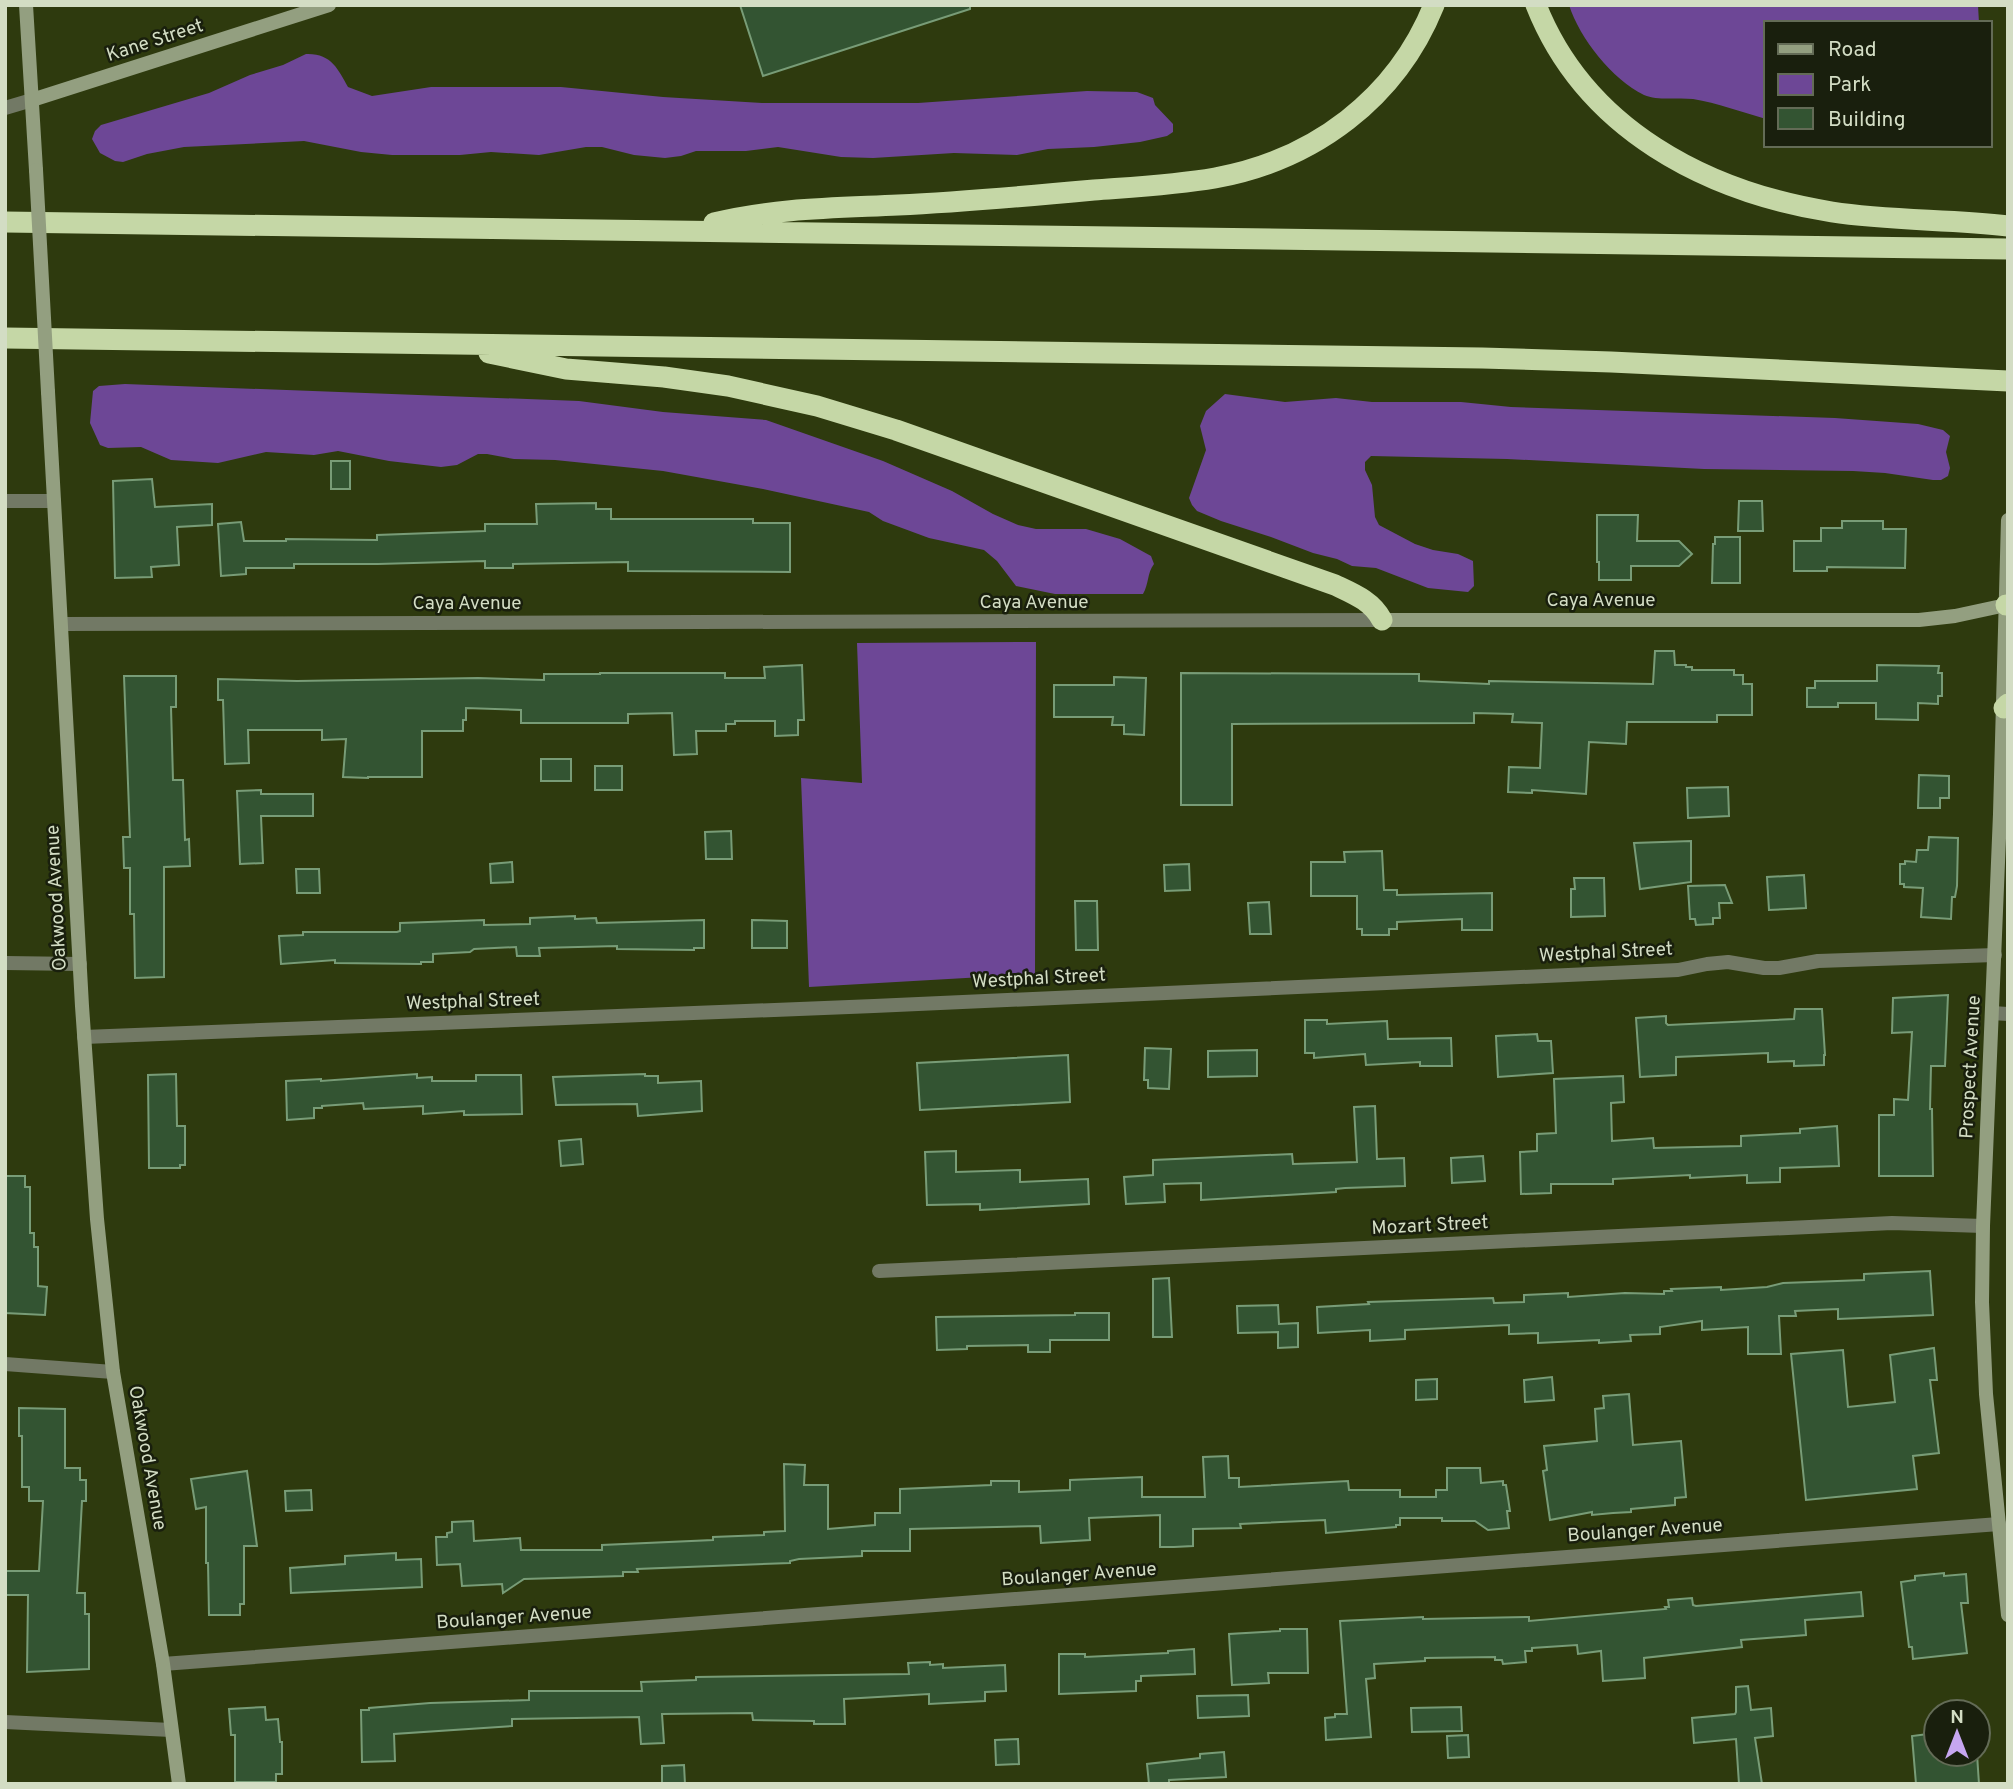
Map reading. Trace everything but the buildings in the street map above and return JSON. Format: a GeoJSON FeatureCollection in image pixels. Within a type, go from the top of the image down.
{"type":"FeatureCollection","features":[{"type":"Feature","properties":{"kind":"highway"},"geometry":{"type":"LineString","coordinates":[[679,231],[733,218],[794,209],[1017,197],[1193,181],[1252,169],[1311,145],[1361,111],[1400,68],[1422,32],[1434,5]]}},
{"type":"Feature","properties":{"kind":"highway"},"geometry":{"type":"LineString","coordinates":[[1536,5],[1565,62],[1600,105],[1655,148],[1713,177],[1767,197],[1833,212],[2008,226]]}},
{"type":"Feature","properties":{"kind":"highway"},"geometry":{"type":"LineString","coordinates":[[5,222],[2008,249]]}},
{"type":"Feature","properties":{"kind":"highway"},"geometry":{"type":"LineString","coordinates":[[5,338],[1482,358],[1625,362],[2008,381]]}},
{"type":"Feature","properties":{"kind":"highway"},"geometry":{"type":"LineString","coordinates":[[457,344],[513,359],[566,369],[664,377],[728,386],[786,398],[849,416],[971,456],[1335,585],[1371,605],[1382,621]]}},
{"type":"Feature","properties":{"kind":"street","name":"Oakwood Avenue"},"geometry":{"type":"LineString","coordinates":[[26,5],[79,964],[97,1219],[113,1372],[163,1664],[179,1784]]}},
{"type":"Feature","properties":{"kind":"street","name":"Kane Street"},"geometry":{"type":"LineString","coordinates":[[32,100],[329,5]]}},
{"type":"Feature","properties":{"kind":"street"},"geometry":{"type":"LineString","coordinates":[[5,108],[32,100]]}},
{"type":"Feature","properties":{"kind":"street"},"geometry":{"type":"LineString","coordinates":[[5,501],[54,501]]}},
{"type":"Feature","properties":{"kind":"street","name":"Prospect Avenue"},"geometry":{"type":"LineString","coordinates":[[2008,520],[2006,706],[1982,1302],[1986,1394],[2008,1615]]}},
{"type":"Feature","properties":{"kind":"street","name":"Caya Avenue"},"geometry":{"type":"LineString","coordinates":[[61,624],[1919,620],[1955,617],[2007,605]]}},
{"type":"Feature","properties":{"kind":"street","name":"Westphal Street"},"geometry":{"type":"LineString","coordinates":[[84,1037],[874,1006],[1678,970],[1728,962],[1779,968],[1818,961],[1995,955]]}},
{"type":"Feature","properties":{"kind":"street"},"geometry":{"type":"LineString","coordinates":[[5,963],[79,964]]}},
{"type":"Feature","properties":{"kind":"street"},"geometry":{"type":"LineString","coordinates":[[1992,1013],[2008,1014]]}},
{"type":"Feature","properties":{"kind":"street","name":"Mozart Street"},"geometry":{"type":"LineString","coordinates":[[879,1271],[1892,1223],[1983,1226]]}},
{"type":"Feature","properties":{"kind":"street"},"geometry":{"type":"LineString","coordinates":[[5,1364],[113,1372]]}},
{"type":"Feature","properties":{"kind":"street","name":"Boulanger Avenue"},"geometry":{"type":"LineString","coordinates":[[163,1664],[1998,1524]]}},
{"type":"Feature","properties":{"kind":"street"},"geometry":{"type":"LineString","coordinates":[[5,1722],[171,1730]]}},
{"type":"Feature","properties":{"kind":"green space"},"geometry":{"type":"Polygon","coordinates":[[[1569,5],[1978,5],[1979,21],[1764,21],[1764,118],[1687,98],[1655,98],[1644,95],[1620,79],[1599,57],[1574,18],[1569,5]]]}},
{"type":"Feature","properties":{"kind":"green space"},"geometry":{"type":"Polygon","coordinates":[[[306,54],[328,59],[348,87],[372,96],[431,87],[561,87],[762,103],[918,103],[1087,91],[1137,92],[1153,98],[1155,105],[1173,124],[1173,132],[1140,142],[1048,149],[1017,155],[954,153],[873,158],[841,157],[778,147],[746,151],[696,151],[665,158],[634,155],[602,147],[539,155],[491,152],[392,155],[304,141],[184,147],[123,162],[100,153],[92,139],[101,125],[209,93],[306,54]]]}},
{"type":"Feature","properties":{"kind":"green space"},"geometry":{"type":"Polygon","coordinates":[[[125,384],[579,401],[663,412],[766,420],[883,461],[952,491],[1018,525],[1036,529],[1086,529],[1120,539],[1151,556],[1154,564],[1143,594],[1055,594],[1016,586],[997,561],[984,550],[929,538],[883,521],[869,512],[663,471],[555,460],[514,459],[487,454],[478,454],[457,465],[441,467],[338,451],[314,455],[266,452],[218,463],[171,460],[141,447],[108,448],[100,445],[90,423],[93,391],[99,386],[125,384]]]}},
{"type":"Feature","properties":{"kind":"green space"},"geometry":{"type":"Polygon","coordinates":[[[1225,394],[1285,402],[1336,398],[1372,402],[1461,402],[1511,407],[1835,418],[1918,424],[1943,430],[1950,436],[1946,452],[1950,468],[1948,476],[1933,480],[1853,471],[1704,469],[1507,459],[1371,456],[1365,462],[1365,470],[1372,485],[1375,517],[1379,525],[1415,544],[1458,554],[1473,561],[1474,586],[1468,592],[1428,588],[1376,568],[1352,566],[1313,553],[1197,511],[1189,498],[1206,450],[1200,426],[1206,411],[1225,394]]]}},
{"type":"Feature","properties":{"kind":"green space"},"geometry":{"type":"Polygon","coordinates":[[[1036,642],[1035,974],[809,987],[801,778],[862,783],[857,643],[1036,642]]]}}]}
